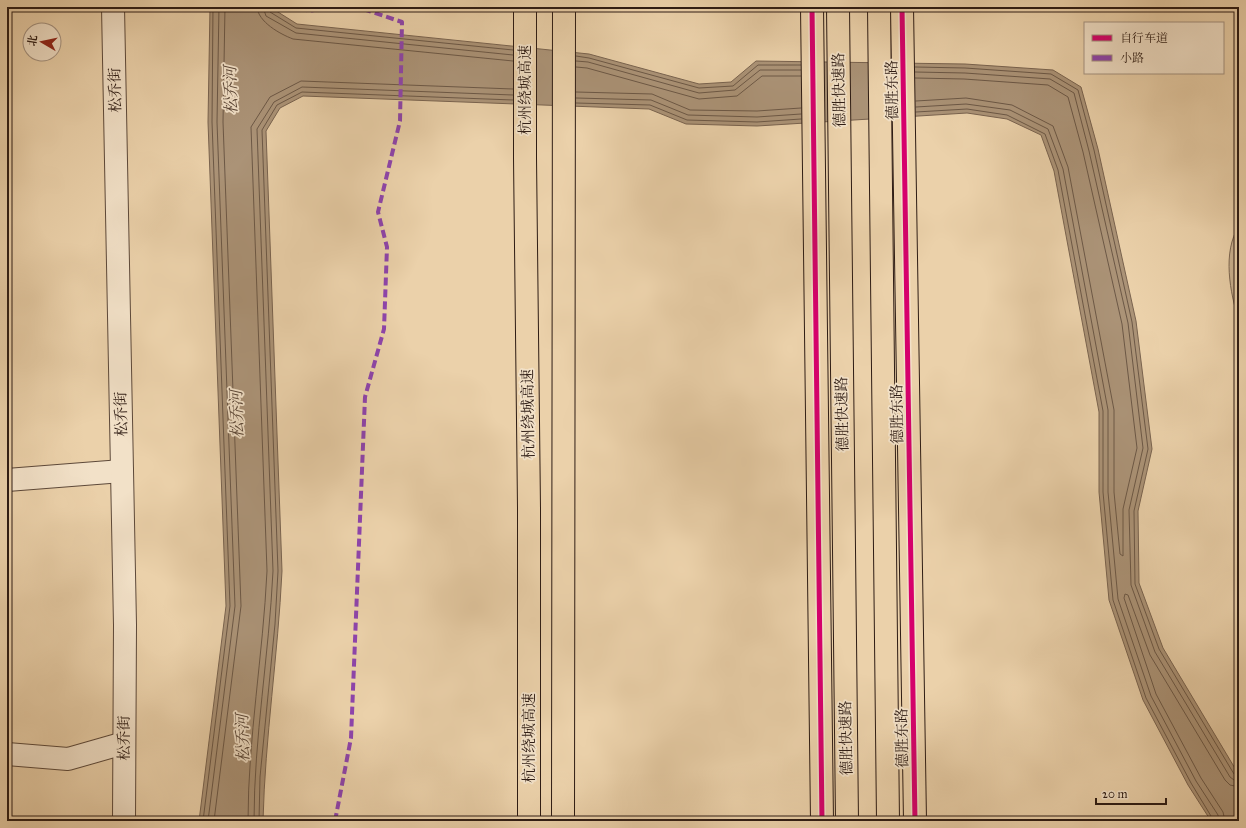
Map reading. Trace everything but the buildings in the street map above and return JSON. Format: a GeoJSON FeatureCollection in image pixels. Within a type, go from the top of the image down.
{"type":"FeatureCollection","features":[{"type":"Feature","properties":{"kind":"main road","name":"杭州绕城高速"},"geometry":{"type":"LineString","coordinates":[[525,7],[525,158],[529,508],[529,821]]}},
{"type":"Feature","properties":{"kind":"main road"},"geometry":{"type":"LineString","coordinates":[[564,7],[564,821]]}},
{"type":"Feature","properties":{"kind":"main road"},"geometry":{"type":"LineString","coordinates":[[812,7],[822,821]]}},
{"type":"Feature","properties":{"kind":"main road","name":"德胜快速路"},"geometry":{"type":"LineString","coordinates":[[838,7],[847,821]]}},
{"type":"Feature","properties":{"kind":"main road"},"geometry":{"type":"LineString","coordinates":[[879,7],[888,821]]}},
{"type":"Feature","properties":{"kind":"main road","name":"德胜东路"},"geometry":{"type":"LineString","coordinates":[[902,7],[915,821]]}},
{"type":"Feature","properties":{"kind":"street","name":"松乔街"},"geometry":{"type":"LineString","coordinates":[[113,7],[125,625],[124,821]]}},
{"type":"Feature","properties":{"kind":"street"},"geometry":{"type":"LineString","coordinates":[[7,480],[122,471]]}},
{"type":"Feature","properties":{"kind":"street"},"geometry":{"type":"LineString","coordinates":[[7,754],[68,759],[124,743]]}},
{"type":"Feature","properties":{"kind":"shaded area"},"geometry":{"type":"Polygon","coordinates":[[[1239,226],[1239,321],[1233,298],[1229,273],[1229,260],[1234,236],[1239,226]]]}},
{"type":"Feature","properties":{"kind":"water","name":"松乔河"},"geometry":{"type":"Polygon","coordinates":[[[210,7],[270,7],[297,24],[589,54],[699,84],[731,82],[756,61],[965,64],[1053,70],[1081,87],[1098,149],[1136,321],[1152,449],[1138,511],[1139,583],[1163,648],[1239,775],[1239,821],[1211,821],[1188,785],[1143,700],[1109,600],[1099,492],[1099,412],[1054,171],[1041,135],[1007,119],[967,113],[757,126],[686,124],[649,109],[303,96],[280,108],[266,131],[282,571],[278,634],[266,759],[263,821],[199,821],[226,606],[208,122],[210,7]]]}},
{"type":"Feature","properties":{"kind":"marked path"},"geometry":{"type":"LineString","coordinates":[[300,7],[308,11],[334,7]]}},
{"type":"Feature","properties":{"kind":"marked path"},"geometry":{"type":"LineString","coordinates":[[335,821],[351,738],[365,397],[384,329],[387,247],[378,212],[400,121],[402,22],[357,7]]}},
{"type":"Feature","properties":{"kind":"cycle path"},"geometry":{"type":"LineString","coordinates":[[812,7],[822,821]]}},
{"type":"Feature","properties":{"kind":"cycle path"},"geometry":{"type":"LineString","coordinates":[[902,7],[915,821]]}}]}
